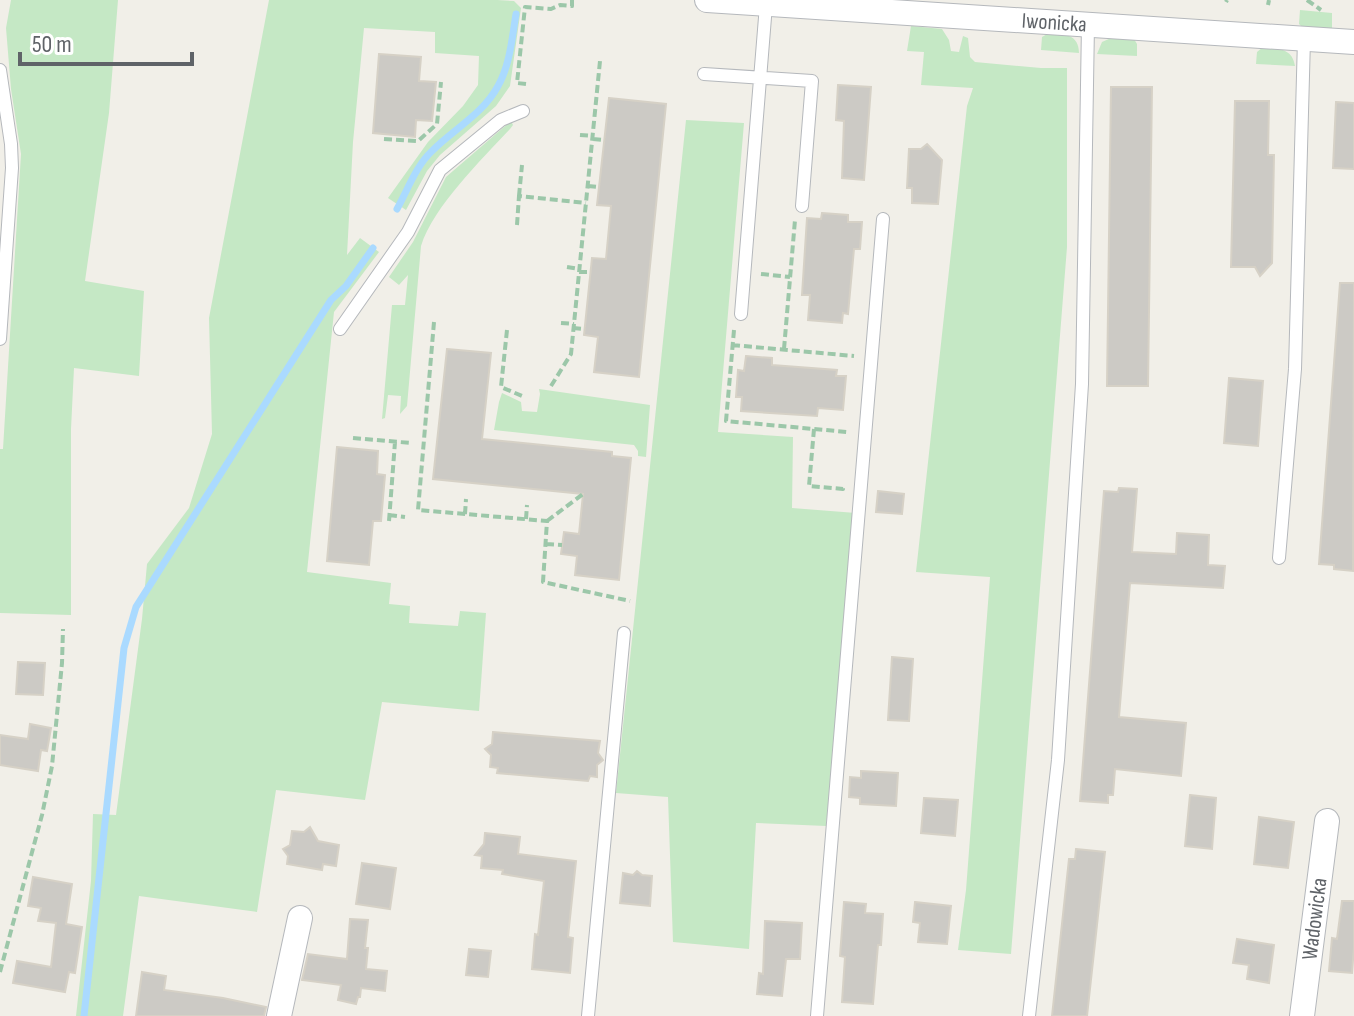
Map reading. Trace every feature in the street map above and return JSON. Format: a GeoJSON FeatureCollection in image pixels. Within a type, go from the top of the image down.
{"type":"FeatureCollection","features":[{"type":"Feature","properties":{"kind":"street","name":"Iwonicka"},"geometry":{"type":"LineString","coordinates":[[707,0],[766,5],[918,7],[1088,25],[1354,42]]}},
{"type":"Feature","properties":{"kind":"street","name":"Wadowicka"},"geometry":{"type":"LineString","coordinates":[[1302,1016],[1327,821]]}},
{"type":"Feature","properties":{"kind":"street"},"geometry":{"type":"LineString","coordinates":[[279,1016],[300,918]]}},
{"type":"Feature","properties":{"kind":"lane"},"geometry":{"type":"LineString","coordinates":[[741,314],[766,5]]}},
{"type":"Feature","properties":{"kind":"lane"},"geometry":{"type":"LineString","coordinates":[[1029,1016],[1058,760],[1082,384],[1088,25]]}},
{"type":"Feature","properties":{"kind":"lane"},"geometry":{"type":"LineString","coordinates":[[1279,558],[1295,369],[1304,39]]}},
{"type":"Feature","properties":{"kind":"lane"},"geometry":{"type":"LineString","coordinates":[[0,70],[12,168],[0,339]]}},
{"type":"Feature","properties":{"kind":"lane"},"geometry":{"type":"LineString","coordinates":[[704,74],[812,81],[802,206]]}},
{"type":"Feature","properties":{"kind":"lane"},"geometry":{"type":"LineString","coordinates":[[340,329],[408,232],[440,170],[501,120],[523,111]]}},
{"type":"Feature","properties":{"kind":"lane"},"geometry":{"type":"LineString","coordinates":[[817,1016],[883,219]]}},
{"type":"Feature","properties":{"kind":"lane"},"geometry":{"type":"LineString","coordinates":[[588,1016],[624,633]]}},
{"type":"Feature","properties":{"kind":"path"},"geometry":{"type":"LineString","coordinates":[[526,84],[517,83],[525,7],[551,9],[560,5],[572,6],[572,0]]}},
{"type":"Feature","properties":{"kind":"path"},"geometry":{"type":"LineString","coordinates":[[1307,0],[1321,10]]}},
{"type":"Feature","properties":{"kind":"path"},"geometry":{"type":"LineString","coordinates":[[551,386],[571,354],[600,61]]}},
{"type":"Feature","properties":{"kind":"path"},"geometry":{"type":"LineString","coordinates":[[384,139],[418,141],[437,124],[441,82]]}},
{"type":"Feature","properties":{"kind":"path"},"geometry":{"type":"LineString","coordinates":[[580,135],[605,140]]}},
{"type":"Feature","properties":{"kind":"path"},"geometry":{"type":"LineString","coordinates":[[517,225],[522,165]]}},
{"type":"Feature","properties":{"kind":"path"},"geometry":{"type":"LineString","coordinates":[[588,186],[599,187]]}},
{"type":"Feature","properties":{"kind":"path"},"geometry":{"type":"LineString","coordinates":[[519,196],[586,203]]}},
{"type":"Feature","properties":{"kind":"path"},"geometry":{"type":"LineString","coordinates":[[784,349],[796,206],[802,206]]}},
{"type":"Feature","properties":{"kind":"path"},"geometry":{"type":"LineString","coordinates":[[567,267],[591,272]]}},
{"type":"Feature","properties":{"kind":"path"},"geometry":{"type":"LineString","coordinates":[[744,273],[790,277]]}},
{"type":"Feature","properties":{"kind":"path"},"geometry":{"type":"LineString","coordinates":[[741,314],[735,314],[726,421],[848,432]]}},
{"type":"Feature","properties":{"kind":"path"},"geometry":{"type":"LineString","coordinates":[[434,322],[418,510],[547,521],[583,494]]}},
{"type":"Feature","properties":{"kind":"path"},"geometry":{"type":"LineString","coordinates":[[561,323],[585,329]]}},
{"type":"Feature","properties":{"kind":"path"},"geometry":{"type":"LineString","coordinates":[[507,330],[501,387],[522,396]]}},
{"type":"Feature","properties":{"kind":"path"},"geometry":{"type":"LineString","coordinates":[[732,345],[854,355],[853,370]]}},
{"type":"Feature","properties":{"kind":"path"},"geometry":{"type":"LineString","coordinates":[[814,429],[809,486],[843,489],[844,474]]}},
{"type":"Feature","properties":{"kind":"path"},"geometry":{"type":"LineString","coordinates":[[353,438],[411,443]]}},
{"type":"Feature","properties":{"kind":"path"},"geometry":{"type":"LineString","coordinates":[[395,442],[389,518],[405,517]]}},
{"type":"Feature","properties":{"kind":"path"},"geometry":{"type":"LineString","coordinates":[[465,514],[466,499]]}},
{"type":"Feature","properties":{"kind":"path"},"geometry":{"type":"LineString","coordinates":[[526,519],[527,505]]}},
{"type":"Feature","properties":{"kind":"path"},"geometry":{"type":"LineString","coordinates":[[547,521],[543,582],[630,601]]}},
{"type":"Feature","properties":{"kind":"path"},"geometry":{"type":"LineString","coordinates":[[546,544],[562,545]]}},
{"type":"Feature","properties":{"kind":"path"},"geometry":{"type":"LineString","coordinates":[[539,551],[545,552]]}},
{"type":"Feature","properties":{"kind":"path"},"geometry":{"type":"LineString","coordinates":[[0,972],[52,766],[62,674],[63,629]]}},
{"type":"Feature","properties":{"kind":"green space"},"geometry":{"type":"Polygon","coordinates":[[[11,0],[118,0],[109,113],[85,281],[144,291],[139,376],[74,368],[71,615],[0,613],[0,449],[3,449],[21,154],[6,28],[11,0]]]}},
{"type":"Feature","properties":{"kind":"green space"},"geometry":{"type":"Polygon","coordinates":[[[269,0],[497,0],[514,1],[521,8],[510,86],[496,106],[440,155],[427,171],[406,210],[388,198],[428,142],[463,106],[478,85],[479,56],[435,53],[435,32],[364,28],[353,142],[347,255],[360,238],[379,252],[334,312],[307,572],[391,583],[389,604],[410,606],[409,623],[458,626],[460,611],[486,613],[479,711],[382,702],[365,800],[276,790],[257,912],[139,896],[123,1016],[76,1016],[91,881],[93,814],[116,815],[147,564],[189,508],[212,434],[209,318],[269,0]]]}},
{"type":"Feature","properties":{"kind":"green space"},"geometry":{"type":"Polygon","coordinates":[[[1300,10],[1332,13],[1332,30],[1303,28],[1299,24],[1300,10]]]}},
{"type":"Feature","properties":{"kind":"green space"},"geometry":{"type":"Polygon","coordinates":[[[911,26],[942,29],[951,51],[959,52],[963,36],[968,38],[970,57],[975,62],[1067,68],[1067,247],[1011,954],[958,950],[966,890],[990,577],[916,572],[967,106],[973,88],[921,85],[924,52],[907,51],[911,26]]]}},
{"type":"Feature","properties":{"kind":"green space"},"geometry":{"type":"Polygon","coordinates":[[[1049,33],[1073,39],[1079,53],[1041,50],[1042,37],[1049,33]]]}},
{"type":"Feature","properties":{"kind":"green space"},"geometry":{"type":"Polygon","coordinates":[[[1111,38],[1134,39],[1137,56],[1097,54],[1102,42],[1111,38]]]}},
{"type":"Feature","properties":{"kind":"green space"},"geometry":{"type":"Polygon","coordinates":[[[1263,47],[1288,53],[1295,66],[1256,64],[1257,52],[1263,47]]]}},
{"type":"Feature","properties":{"kind":"green space"},"geometry":{"type":"Polygon","coordinates":[[[686,120],[744,123],[718,432],[793,437],[792,508],[856,513],[826,826],[756,823],[749,949],[673,942],[668,797],[616,793],[686,120]]]}},
{"type":"Feature","properties":{"kind":"green space"},"geometry":{"type":"Polygon","coordinates":[[[511,121],[513,125],[510,129],[460,184],[427,231],[421,246],[407,406],[400,414],[401,396],[388,395],[385,418],[382,419],[392,305],[405,305],[408,275],[399,285],[389,277],[413,242],[446,177],[511,121]]]}},
{"type":"Feature","properties":{"kind":"green space"},"geometry":{"type":"Polygon","coordinates":[[[539,389],[650,405],[646,457],[638,456],[634,445],[494,430],[502,393],[521,402],[522,411],[537,412],[539,389]]]}},
{"type":"Feature","properties":{"kind":"building"},"geometry":{"type":"Polygon","coordinates":[[[379,54],[421,57],[419,81],[436,82],[432,121],[416,120],[415,137],[373,133],[379,54]]]}},
{"type":"Feature","properties":{"kind":"building"},"geometry":{"type":"Polygon","coordinates":[[[838,85],[871,87],[864,180],[842,178],[844,121],[836,120],[838,85]]]}},
{"type":"Feature","properties":{"kind":"building"},"geometry":{"type":"Polygon","coordinates":[[[1111,87],[1152,87],[1148,386],[1107,386],[1111,87]]]}},
{"type":"Feature","properties":{"kind":"building"},"geometry":{"type":"Polygon","coordinates":[[[609,98],[666,104],[639,377],[594,372],[598,337],[584,335],[592,258],[606,259],[611,206],[597,205],[609,98]]]}},
{"type":"Feature","properties":{"kind":"building"},"geometry":{"type":"Polygon","coordinates":[[[1235,101],[1269,101],[1268,155],[1274,155],[1272,263],[1260,276],[1255,267],[1231,267],[1235,101]]]}},
{"type":"Feature","properties":{"kind":"building"},"geometry":{"type":"Polygon","coordinates":[[[1336,102],[1354,103],[1354,169],[1333,168],[1336,102]]]}},
{"type":"Feature","properties":{"kind":"building"},"geometry":{"type":"Polygon","coordinates":[[[927,144],[942,160],[938,204],[912,203],[912,188],[907,188],[909,149],[921,149],[927,144]]]}},
{"type":"Feature","properties":{"kind":"building"},"geometry":{"type":"Polygon","coordinates":[[[822,213],[848,215],[848,222],[862,222],[860,249],[854,249],[848,314],[843,313],[842,323],[808,320],[810,295],[802,295],[807,218],[821,219],[822,213]]]}},
{"type":"Feature","properties":{"kind":"building"},"geometry":{"type":"Polygon","coordinates":[[[1340,283],[1354,283],[1353,571],[1319,564],[1340,283]]]}},
{"type":"Feature","properties":{"kind":"building"},"geometry":{"type":"Polygon","coordinates":[[[447,349],[491,353],[482,439],[612,452],[612,456],[631,458],[619,580],[575,575],[577,556],[561,554],[564,532],[579,534],[583,494],[433,479],[447,349]]]}},
{"type":"Feature","properties":{"kind":"building"},"geometry":{"type":"Polygon","coordinates":[[[746,356],[772,358],[772,365],[837,370],[836,376],[846,376],[843,410],[818,408],[817,416],[741,411],[742,397],[736,397],[738,370],[744,371],[746,356]]]}},
{"type":"Feature","properties":{"kind":"building"},"geometry":{"type":"Polygon","coordinates":[[[1229,378],[1263,381],[1258,446],[1224,443],[1229,378]]]}},
{"type":"Feature","properties":{"kind":"building"},"geometry":{"type":"Polygon","coordinates":[[[337,447],[378,451],[377,474],[385,475],[381,521],[373,521],[369,565],[327,561],[337,447]]]}},
{"type":"Feature","properties":{"kind":"building"},"geometry":{"type":"Polygon","coordinates":[[[1119,488],[1137,489],[1132,552],[1176,554],[1177,533],[1209,535],[1208,565],[1225,566],[1223,588],[1130,583],[1119,717],[1186,723],[1181,776],[1115,769],[1113,795],[1108,795],[1108,803],[1080,801],[1104,491],[1118,492],[1119,488]]]}},
{"type":"Feature","properties":{"kind":"building"},"geometry":{"type":"Polygon","coordinates":[[[878,491],[904,494],[902,514],[876,512],[878,491]]]}},
{"type":"Feature","properties":{"kind":"building"},"geometry":{"type":"Polygon","coordinates":[[[892,657],[913,659],[909,721],[888,720],[892,657]]]}},
{"type":"Feature","properties":{"kind":"building"},"geometry":{"type":"Polygon","coordinates":[[[18,662],[45,663],[43,695],[16,694],[18,662]]]}},
{"type":"Feature","properties":{"kind":"building"},"geometry":{"type":"Polygon","coordinates":[[[30,724],[51,728],[47,751],[41,750],[38,771],[0,765],[0,735],[28,739],[30,724]]]}},
{"type":"Feature","properties":{"kind":"building"},"geometry":{"type":"Polygon","coordinates":[[[493,732],[600,741],[598,753],[603,760],[597,765],[597,777],[590,776],[588,781],[497,773],[498,768],[490,767],[491,755],[485,749],[492,744],[493,732]]]}},
{"type":"Feature","properties":{"kind":"building"},"geometry":{"type":"Polygon","coordinates":[[[861,771],[898,773],[896,806],[860,804],[860,798],[849,797],[850,777],[861,778],[861,771]]]}},
{"type":"Feature","properties":{"kind":"building"},"geometry":{"type":"Polygon","coordinates":[[[1190,795],[1216,798],[1212,849],[1185,846],[1190,795]]]}},
{"type":"Feature","properties":{"kind":"building"},"geometry":{"type":"Polygon","coordinates":[[[924,798],[958,800],[955,836],[921,833],[924,798]]]}},
{"type":"Feature","properties":{"kind":"building"},"geometry":{"type":"Polygon","coordinates":[[[1259,817],[1294,822],[1288,868],[1254,864],[1259,817]]]}},
{"type":"Feature","properties":{"kind":"building"},"geometry":{"type":"Polygon","coordinates":[[[310,827],[318,841],[339,845],[336,866],[323,864],[322,870],[287,864],[288,856],[283,849],[290,845],[292,831],[304,832],[310,827]]]}},
{"type":"Feature","properties":{"kind":"building"},"geometry":{"type":"Polygon","coordinates":[[[485,833],[520,837],[518,854],[576,861],[568,937],[573,938],[570,973],[532,969],[544,881],[502,874],[503,870],[481,868],[482,856],[475,855],[484,844],[485,833]]]}},
{"type":"Feature","properties":{"kind":"building"},"geometry":{"type":"Polygon","coordinates":[[[1076,849],[1105,852],[1087,1016],[1052,1016],[1069,859],[1075,859],[1076,849]]]}},
{"type":"Feature","properties":{"kind":"building"},"geometry":{"type":"Polygon","coordinates":[[[362,863],[396,868],[390,909],[356,904],[362,863]]]}},
{"type":"Feature","properties":{"kind":"building"},"geometry":{"type":"Polygon","coordinates":[[[637,871],[652,876],[650,906],[620,903],[623,873],[633,875],[637,871]]]}},
{"type":"Feature","properties":{"kind":"building"},"geometry":{"type":"Polygon","coordinates":[[[33,877],[72,884],[66,924],[82,927],[75,973],[69,972],[65,992],[13,983],[17,961],[51,967],[56,923],[38,921],[41,908],[28,906],[33,877]]]}},
{"type":"Feature","properties":{"kind":"building"},"geometry":{"type":"Polygon","coordinates":[[[1342,901],[1354,901],[1352,973],[1329,971],[1332,938],[1337,939],[1342,901]]]}},
{"type":"Feature","properties":{"kind":"building"},"geometry":{"type":"Polygon","coordinates":[[[844,902],[866,904],[865,913],[883,914],[873,1004],[842,1002],[845,957],[840,956],[844,902]]]}},
{"type":"Feature","properties":{"kind":"building"},"geometry":{"type":"Polygon","coordinates":[[[915,902],[951,906],[947,944],[918,942],[920,923],[913,922],[915,902]]]}},
{"type":"Feature","properties":{"kind":"building"},"geometry":{"type":"Polygon","coordinates":[[[350,919],[368,920],[366,969],[387,971],[385,991],[361,988],[356,1004],[338,1000],[341,985],[302,980],[308,954],[347,959],[350,919]]]}},
{"type":"Feature","properties":{"kind":"building"},"geometry":{"type":"Polygon","coordinates":[[[765,921],[802,923],[800,959],[786,959],[782,996],[757,994],[759,973],[763,974],[765,921]]]}},
{"type":"Feature","properties":{"kind":"building"},"geometry":{"type":"Polygon","coordinates":[[[1237,939],[1274,945],[1269,983],[1247,979],[1249,965],[1233,963],[1237,939]]]}},
{"type":"Feature","properties":{"kind":"building"},"geometry":{"type":"Polygon","coordinates":[[[469,949],[491,951],[488,977],[466,975],[469,949]]]}},
{"type":"Feature","properties":{"kind":"building"},"geometry":{"type":"Polygon","coordinates":[[[142,972],[166,976],[164,990],[266,1007],[264,1016],[136,1016],[142,972]]]}},
{"type":"Feature","properties":{"kind":"waterway"},"geometry":{"type":"LineString","coordinates":[[397,209],[426,157],[492,96],[508,60],[516,14]]}},
{"type":"Feature","properties":{"kind":"waterway"},"geometry":{"type":"LineString","coordinates":[[84,1016],[124,648],[136,607],[331,300],[346,286],[373,248]]}}]}
